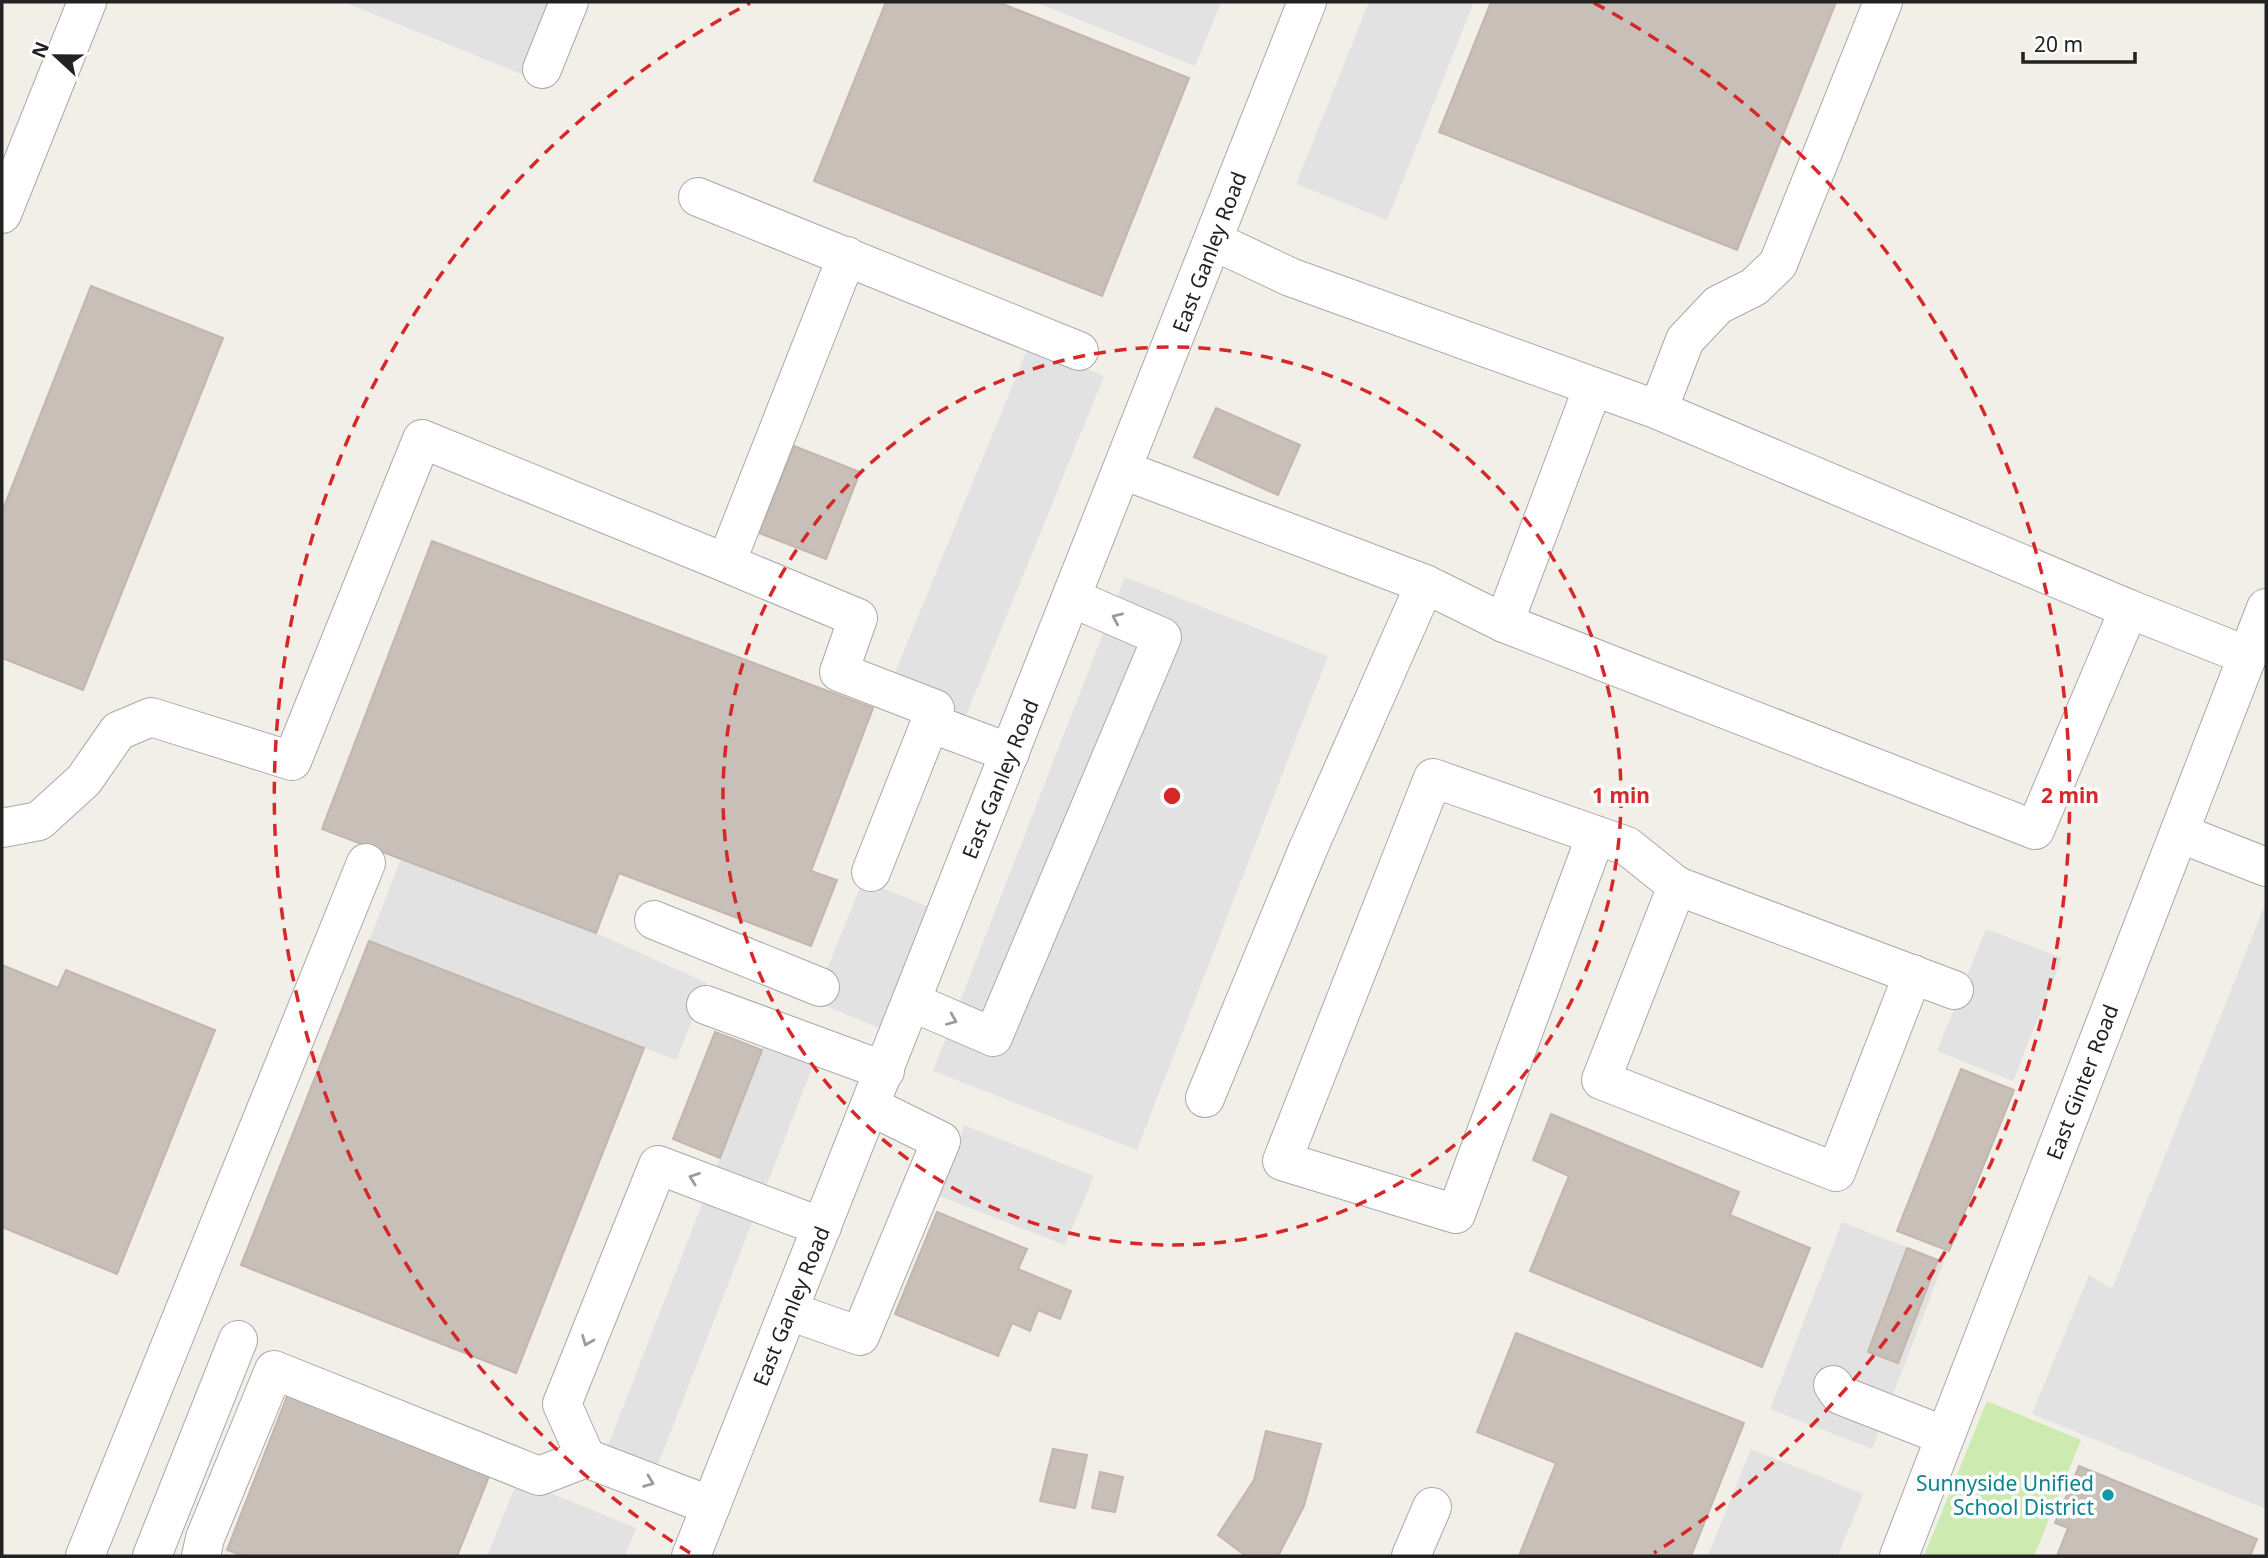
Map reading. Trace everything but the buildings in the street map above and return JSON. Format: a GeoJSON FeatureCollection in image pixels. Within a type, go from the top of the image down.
{"type":"FeatureCollection","features":[{"type":"Feature","properties":{"kind":"street"},"geometry":{"type":"LineString","coordinates":[[2,214],[87,2]]}},
{"type":"Feature","properties":{"kind":"street"},"geometry":{"type":"LineString","coordinates":[[542,69],[569,2]]}},
{"type":"Feature","properties":{"kind":"street","name":"East Ganley Road"},"geometry":{"type":"LineString","coordinates":[[691,1556],[1307,2]]}},
{"type":"Feature","properties":{"kind":"street"},"geometry":{"type":"LineString","coordinates":[[1658,410],[1685,340],[1718,305],[1755,287],[1778,264],[1883,2]]}},
{"type":"Feature","properties":{"kind":"street"},"geometry":{"type":"LineString","coordinates":[[698,197],[1079,351]]}},
{"type":"Feature","properties":{"kind":"street"},"geometry":{"type":"LineString","coordinates":[[1214,241],[1290,277],[1658,410],[2129,609],[2248,656]]}},
{"type":"Feature","properties":{"kind":"street"},"geometry":{"type":"LineString","coordinates":[[726,562],[847,256]]}},
{"type":"Feature","properties":{"kind":"street"},"geometry":{"type":"LineString","coordinates":[[1504,623],[1593,387]]}},
{"type":"Feature","properties":{"kind":"street"},"geometry":{"type":"LineString","coordinates":[[2,828],[38,821],[84,780],[118,731],[151,717],[292,761],[422,439],[858,618],[839,672],[935,709]]}},
{"type":"Feature","properties":{"kind":"street"},"geometry":{"type":"LineString","coordinates":[[1123,470],[1425,584],[1504,623],[2035,830],[2129,609]]}},
{"type":"Feature","properties":{"kind":"street"},"geometry":{"type":"LineString","coordinates":[[1205,1098],[1308,849],[1425,584]]}},
{"type":"Feature","properties":{"kind":"street"},"geometry":{"type":"LineString","coordinates":[[912,1002],[993,1037],[1162,638],[1072,598]]}},
{"type":"Feature","properties":{"kind":"street","name":"East Ginter Road"},"geometry":{"type":"LineString","coordinates":[[1899,1556],[2266,608]]}},
{"type":"Feature","properties":{"kind":"street"},"geometry":{"type":"LineString","coordinates":[[871,872],[930,723],[1010,753]]}},
{"type":"Feature","properties":{"kind":"street"},"geometry":{"type":"LineString","coordinates":[[1596,835],[1456,1214],[1282,1161],[1433,778],[1596,835],[1627,846],[1677,886],[1954,990]]}},
{"type":"Feature","properties":{"kind":"street"},"geometry":{"type":"LineString","coordinates":[[2179,834],[2266,867]]}},
{"type":"Feature","properties":{"kind":"street"},"geometry":{"type":"LineString","coordinates":[[85,1556],[366,863]]}},
{"type":"Feature","properties":{"kind":"street"},"geometry":{"type":"LineString","coordinates":[[1677,886],[1601,1080],[1836,1172],[1913,974]]}},
{"type":"Feature","properties":{"kind":"street"},"geometry":{"type":"LineString","coordinates":[[654,920],[820,987]]}},
{"type":"Feature","properties":{"kind":"street"},"geometry":{"type":"LineString","coordinates":[[706,1005],[885,1071]]}},
{"type":"Feature","properties":{"kind":"street"},"geometry":{"type":"LineString","coordinates":[[789,1311],[860,1336],[941,1141],[870,1105]]}},
{"type":"Feature","properties":{"kind":"street"},"geometry":{"type":"LineString","coordinates":[[586,1458],[562,1404],[658,1165],[822,1227]]}},
{"type":"Feature","properties":{"kind":"street"},"geometry":{"type":"LineString","coordinates":[[189,1298],[274,1370],[539,1476],[586,1458],[711,1506]]}},
{"type":"Feature","properties":{"kind":"street"},"geometry":{"type":"LineString","coordinates":[[152,1556],[238,1340]]}},
{"type":"Feature","properties":{"kind":"street"},"geometry":{"type":"LineString","coordinates":[[201,1556],[205,1538],[274,1370]]}},
{"type":"Feature","properties":{"kind":"street"},"geometry":{"type":"LineString","coordinates":[[1833,1385],[1840,1395],[1945,1436]]}},
{"type":"Feature","properties":{"kind":"street"},"geometry":{"type":"LineString","coordinates":[[1411,1556],[1432,1507]]}},
{"type":"Feature","properties":{"kind":"green space"},"geometry":{"type":"Polygon","coordinates":[[[1987,1401],[2081,1440],[2034,1556],[1924,1556],[1987,1401]]]}},
{"type":"Feature","properties":{"kind":"shaded area"},"geometry":{"type":"Polygon","coordinates":[[[344,2],[556,2],[526,76],[344,2]]]}},
{"type":"Feature","properties":{"kind":"shaded area"},"geometry":{"type":"Polygon","coordinates":[[[1035,2],[1221,2],[1195,66],[1035,2]]]}},
{"type":"Feature","properties":{"kind":"shaded area"},"geometry":{"type":"Polygon","coordinates":[[[1369,2],[1474,2],[1387,220],[1296,184],[1369,2]]]}},
{"type":"Feature","properties":{"kind":"shaded area"},"geometry":{"type":"Polygon","coordinates":[[[1029,345],[1104,376],[957,738],[881,707],[1029,345]]]}},
{"type":"Feature","properties":{"kind":"shaded area"},"geometry":{"type":"Polygon","coordinates":[[[1125,577],[1328,656],[1137,1150],[933,1071],[1125,577]]]}},
{"type":"Feature","properties":{"kind":"shaded area"},"geometry":{"type":"Polygon","coordinates":[[[401,859],[596,933],[707,983],[676,1060],[369,941],[401,859]]]}},
{"type":"Feature","properties":{"kind":"shaded area"},"geometry":{"type":"Polygon","coordinates":[[[863,880],[929,907],[879,1028],[814,1001],[863,880]]]}},
{"type":"Feature","properties":{"kind":"shaded area"},"geometry":{"type":"Polygon","coordinates":[[[2266,902],[2266,1509],[2032,1414],[2089,1275],[2112,1289],[2266,902]]]}},
{"type":"Feature","properties":{"kind":"shaded area"},"geometry":{"type":"Polygon","coordinates":[[[1986,929],[2062,958],[2013,1081],[1937,1051],[1986,929]]]}},
{"type":"Feature","properties":{"kind":"shaded area"},"geometry":{"type":"Polygon","coordinates":[[[767,1038],[816,1058],[655,1472],[605,1453],[767,1038]]]}},
{"type":"Feature","properties":{"kind":"shaded area"},"geometry":{"type":"Polygon","coordinates":[[[964,1125],[1094,1176],[1065,1245],[939,1196],[964,1125]]]}},
{"type":"Feature","properties":{"kind":"shaded area"},"geometry":{"type":"Polygon","coordinates":[[[1842,1222],[1944,1262],[1872,1449],[1770,1409],[1842,1222]]]}},
{"type":"Feature","properties":{"kind":"shaded area"},"geometry":{"type":"Polygon","coordinates":[[[1751,1449],[1863,1494],[1838,1556],[1708,1556],[1751,1449]]]}},
{"type":"Feature","properties":{"kind":"shaded area"},"geometry":{"type":"Polygon","coordinates":[[[518,1480],[636,1528],[625,1556],[487,1556],[518,1480]]]}},
{"type":"Feature","properties":{"kind":"place","name":"Sunnyside Unified School District"},"geometry":{"type":"Point","coordinates":[2108,1495]}}]}
